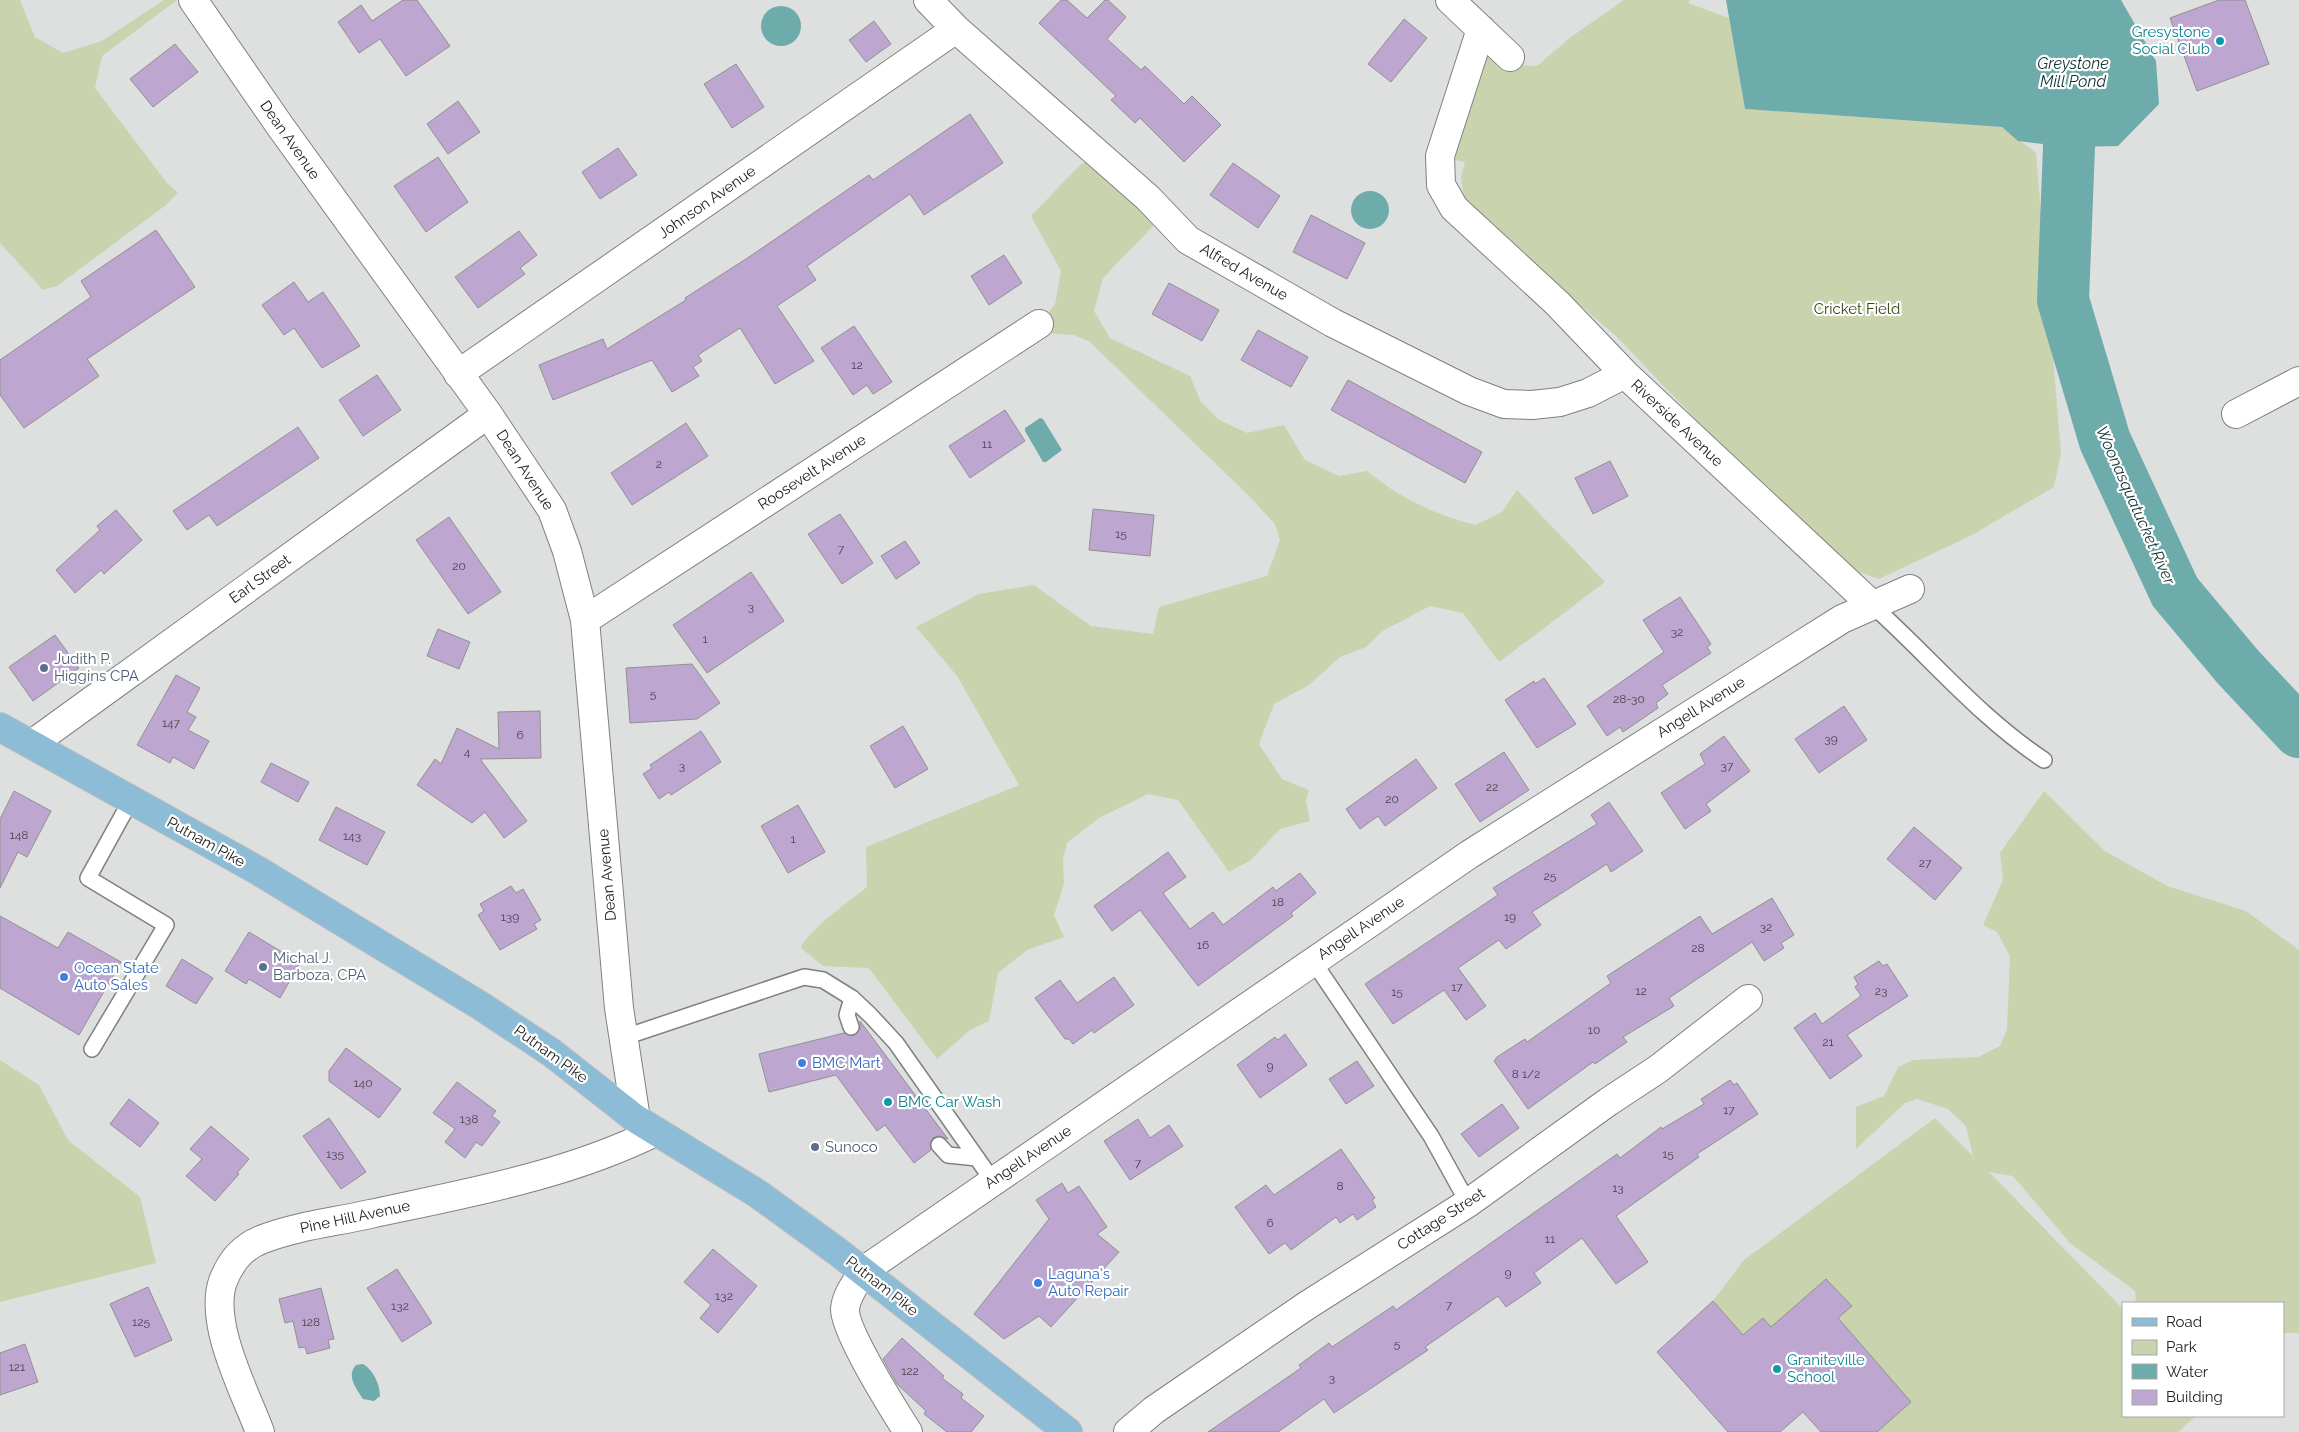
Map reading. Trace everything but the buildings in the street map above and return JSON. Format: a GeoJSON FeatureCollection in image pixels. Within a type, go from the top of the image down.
{"type":"FeatureCollection","features":[{"type":"Feature","properties":{"kind":"main road","name":"Putnam Pike"},"geometry":{"type":"LineString","coordinates":[[0,726],[257,870],[481,1006],[552,1053],[646,1126],[758,1194],[864,1271],[1068,1432]]}},
{"type":"Feature","properties":{"kind":"street","name":"Dean Avenue"},"geometry":{"type":"LineString","coordinates":[[193,0],[488,414],[552,510],[568,552],[585,620],[622,1038],[646,1126]]}},
{"type":"Feature","properties":{"kind":"street","name":"Alfred Avenue"},"geometry":{"type":"LineString","coordinates":[[928,0],[956,29],[1148,198],[1188,240],[1267,287],[1341,327],[1469,391],[1504,404],[1532,405],[1560,402],[1588,393],[1625,374]]}},
{"type":"Feature","properties":{"kind":"street"},"geometry":{"type":"LineString","coordinates":[[1450,0],[1510,57]]}},
{"type":"Feature","properties":{"kind":"street","name":"Johnson Avenue"},"geometry":{"type":"LineString","coordinates":[[458,374],[956,29]]}},
{"type":"Feature","properties":{"kind":"street","name":"Riverside Avenue"},"geometry":{"type":"LineString","coordinates":[[1481,29],[1440,156],[1441,185],[1454,208],[1558,303],[1625,374],[1872,605]]}},
{"type":"Feature","properties":{"kind":"street","name":"Roosevelt Avenue"},"geometry":{"type":"LineString","coordinates":[[585,620],[1039,324]]}},
{"type":"Feature","properties":{"kind":"street"},"geometry":{"type":"LineString","coordinates":[[2236,414],[2299,381]]}},
{"type":"Feature","properties":{"kind":"street","name":"Earl Street"},"geometry":{"type":"LineString","coordinates":[[32,744],[488,414]]}},
{"type":"Feature","properties":{"kind":"street","name":"Angell Avenue"},"geometry":{"type":"LineString","coordinates":[[864,1271],[1466,856],[1842,619],[1910,589]]}},
{"type":"Feature","properties":{"kind":"street","name":"Cottage Street"},"geometry":{"type":"LineString","coordinates":[[1128,1432],[1154,1410],[1306,1306],[1468,1203],[1608,1102],[1658,1069],[1748,999]]}},
{"type":"Feature","properties":{"kind":"street","name":"Pine Hill Avenue"},"geometry":{"type":"LineString","coordinates":[[260,1432],[229,1357],[220,1308],[223,1282],[235,1256],[262,1239],[526,1180],[620,1149],[646,1126]]}},
{"type":"Feature","properties":{"kind":"street"},"geometry":{"type":"LineString","coordinates":[[864,1271],[847,1299],[845,1310],[867,1361],[908,1432]]}},
{"type":"Feature","properties":{"kind":"lane","name":"Riverside Avenue"},"geometry":{"type":"LineString","coordinates":[[1872,605],[1906,636],[1977,709],[2019,743],[2044,760]]}},
{"type":"Feature","properties":{"kind":"lane"},"geometry":{"type":"LineString","coordinates":[[92,1049],[166,925],[88,878],[131,800]]}},
{"type":"Feature","properties":{"kind":"lane"},"geometry":{"type":"LineString","coordinates":[[1312,961],[1431,1136],[1468,1203]]}},
{"type":"Feature","properties":{"kind":"lane"},"geometry":{"type":"LineString","coordinates":[[622,1038],[804,977],[823,980],[852,998],[896,1043],[994,1181]]}},
{"type":"Feature","properties":{"kind":"lane"},"geometry":{"type":"LineString","coordinates":[[851,1027],[847,1015],[852,998]]}},
{"type":"Feature","properties":{"kind":"lane"},"geometry":{"type":"LineString","coordinates":[[939,1145],[948,1155],[977,1158]]}},
{"type":"Feature","properties":{"kind":"green space"},"geometry":{"type":"Polygon","coordinates":[[[0,0],[20,0],[35,37],[63,53],[102,41],[164,0],[177,0],[102,56],[95,88],[167,183],[178,193],[166,205],[57,286],[43,290],[0,243],[0,0]]]}},
{"type":"Feature","properties":{"kind":"green space","name":"Cricket Field"},"geometry":{"type":"Polygon","coordinates":[[[1624,0],[1690,0],[1688,3],[1729,18],[1745,109],[2002,127],[2036,153],[2061,453],[2054,487],[1972,535],[1879,579],[1856,571],[1701,425],[1617,337],[1535,266],[1464,199],[1461,177],[1465,162],[1437,156],[1484,59],[1493,51],[1511,65],[1537,66],[1571,37],[1624,0]]]}},
{"type":"Feature","properties":{"kind":"green space"},"geometry":{"type":"Polygon","coordinates":[[[1090,159],[1156,223],[1103,278],[1094,311],[1110,338],[1190,376],[1201,402],[1218,419],[1247,433],[1284,425],[1305,460],[1339,476],[1367,471],[1392,489],[1418,504],[1476,525],[1502,512],[1517,490],[1605,582],[1499,662],[1463,613],[1430,606],[1381,632],[1366,647],[1340,657],[1309,685],[1274,704],[1259,744],[1282,779],[1309,790],[1306,801],[1310,821],[1280,829],[1251,860],[1229,872],[1178,800],[1148,794],[1099,818],[1067,843],[1063,859],[1064,884],[1054,915],[1064,937],[1027,950],[998,973],[989,1021],[970,1030],[937,1059],[869,968],[823,966],[801,948],[811,933],[867,887],[866,847],[1019,785],[957,676],[916,627],[979,594],[1034,585],[1091,626],[1153,634],[1159,607],[1267,576],[1280,540],[1275,524],[1249,496],[1090,342],[1074,335],[1031,332],[1055,305],[1061,271],[1031,216],[1080,165],[1090,159]]]}},
{"type":"Feature","properties":{"kind":"green space"},"geometry":{"type":"Polygon","coordinates":[[[2044,791],[2105,851],[2167,886],[2246,911],[2299,950],[2299,1333],[2284,1333],[2284,1302],[2136,1302],[2135,1291],[2070,1243],[2013,1176],[1989,1172],[2122,1308],[2122,1417],[2195,1417],[2178,1432],[1877,1432],[1838,1318],[1852,1306],[1826,1279],[1771,1327],[1763,1318],[1743,1335],[1713,1301],[1744,1260],[1935,1118],[1973,1156],[1966,1126],[1948,1109],[1917,1099],[1905,1103],[1856,1149],[1856,1107],[1884,1096],[1898,1067],[1913,1060],[1978,1057],[2000,1046],[2007,1030],[2010,956],[1997,932],[1983,925],[2003,880],[2000,853],[2044,791]]]}},
{"type":"Feature","properties":{"kind":"green space"},"geometry":{"type":"Polygon","coordinates":[[[0,1060],[39,1085],[68,1140],[140,1197],[156,1263],[0,1302],[0,1060]]]}},
{"type":"Feature","properties":{"kind":"water","name":"Greystone Mill Pond"},"geometry":{"type":"Polygon","coordinates":[[[1726,0],[2121,0],[2156,61],[2159,104],[2118,146],[2069,147],[2018,141],[2002,127],[1745,109],[1726,0]]]}},
{"type":"Feature","properties":{"kind":"water"},"geometry":{"type":"Polygon","coordinates":[[[781,6],[792,9],[798,15],[801,26],[798,37],[792,43],[781,46],[770,43],[764,37],[761,26],[764,15],[770,9],[781,6]]]}},
{"type":"Feature","properties":{"kind":"water"},"geometry":{"type":"Polygon","coordinates":[[[1370,191],[1383,197],[1389,210],[1383,223],[1370,229],[1357,223],[1351,210],[1357,197],[1370,191]]]}},
{"type":"Feature","properties":{"kind":"water"},"geometry":{"type":"Polygon","coordinates":[[[1040,418],[1043,419],[1062,450],[1046,462],[1043,462],[1025,431],[1025,428],[1040,418]]]}},
{"type":"Feature","properties":{"kind":"water"},"geometry":{"type":"Polygon","coordinates":[[[363,1364],[373,1374],[379,1387],[380,1396],[374,1401],[363,1399],[353,1382],[353,1369],[356,1365],[363,1364]]]}},
{"type":"Feature","properties":{"kind":"waterway","name":"Woonasquatucket River"},"geometry":{"type":"LineString","coordinates":[[2045,0],[2068,76],[2069,147],[2063,300],[2105,441],[2175,592],[2238,667],[2299,732]]}},
{"type":"Feature","properties":{"kind":"place","name":"Gresystone Social Club"},"geometry":{"type":"Point","coordinates":[2220,41]}},
{"type":"Feature","properties":{"kind":"place","name":"Judith P. Higgins CPA"},"geometry":{"type":"Point","coordinates":[44,668]}},
{"type":"Feature","properties":{"kind":"place","name":"Michal J. Barboza, CPA"},"geometry":{"type":"Point","coordinates":[263,967]}},
{"type":"Feature","properties":{"kind":"place","name":"Ocean State Auto Sales"},"geometry":{"type":"Point","coordinates":[64,977]}},
{"type":"Feature","properties":{"kind":"place","name":"BMC Mart"},"geometry":{"type":"Point","coordinates":[802,1063]}},
{"type":"Feature","properties":{"kind":"place","name":"BMC Car Wash"},"geometry":{"type":"Point","coordinates":[888,1102]}},
{"type":"Feature","properties":{"kind":"place","name":"Sunoco"},"geometry":{"type":"Point","coordinates":[815,1147]}},
{"type":"Feature","properties":{"kind":"place","name":"Laguna's Auto Repair"},"geometry":{"type":"Point","coordinates":[1038,1283]}},
{"type":"Feature","properties":{"kind":"place","name":"Graniteville School"},"geometry":{"type":"Point","coordinates":[1777,1369]}}]}
